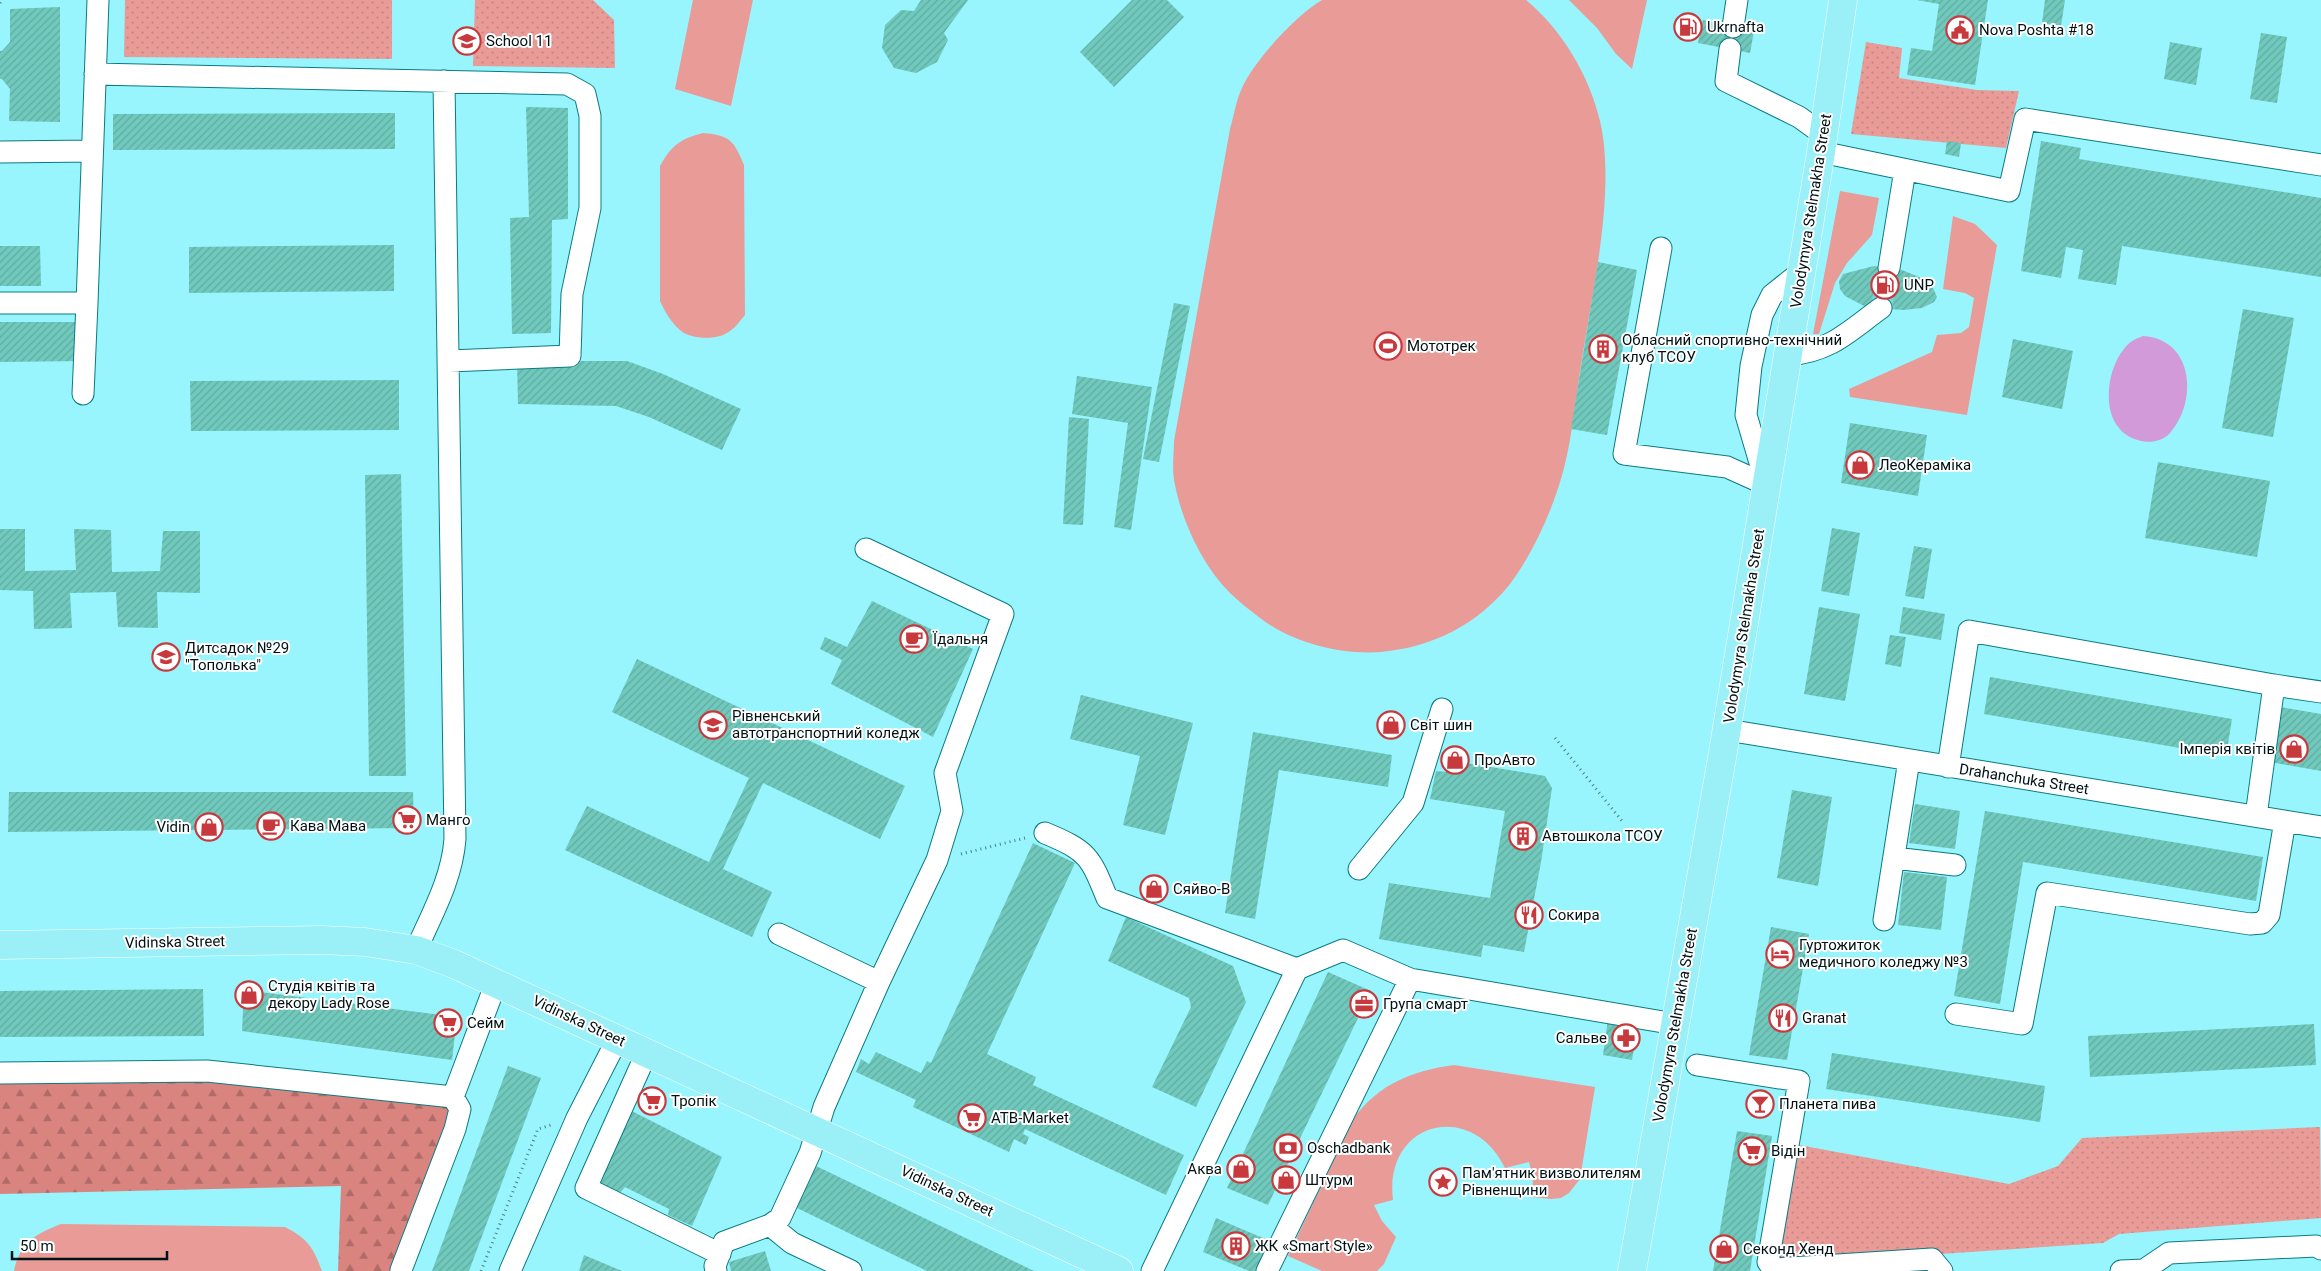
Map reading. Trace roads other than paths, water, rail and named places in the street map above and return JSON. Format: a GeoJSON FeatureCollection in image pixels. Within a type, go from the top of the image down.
{"type":"FeatureCollection","features":[{"type":"Feature","properties":{"kind":"main road","name":"Volodymyra Stelmakha Street"},"geometry":{"type":"LineString","coordinates":[[1628,1264],[1675,1024],[1727,730],[1823,144],[1843,0]]}},
{"type":"Feature","properties":{"kind":"main road","name":"Vidinska Street"},"geometry":{"type":"LineString","coordinates":[[0,945],[322,940],[365,942],[416,950],[496,983],[618,1038],[1119,1271]]}},
{"type":"Feature","properties":{"kind":"street"},"geometry":{"type":"LineString","coordinates":[[83,394],[98,0]]}},
{"type":"Feature","properties":{"kind":"street"},"geometry":{"type":"LineString","coordinates":[[1733,27],[1737,0]]}},
{"type":"Feature","properties":{"kind":"street"},"geometry":{"type":"LineString","coordinates":[[1730,49],[1726,82],[1799,116],[1823,144],[1905,170],[2009,191],[2025,119],[2321,165]]}},
{"type":"Feature","properties":{"kind":"street"},"geometry":{"type":"LineString","coordinates":[[95,74],[567,84],[585,94],[590,116],[590,208],[572,294],[570,356],[449,361]]}},
{"type":"Feature","properties":{"kind":"street"},"geometry":{"type":"LineString","coordinates":[[416,950],[447,880],[454,859],[455,839],[444,81]]}},
{"type":"Feature","properties":{"kind":"street"},"geometry":{"type":"LineString","coordinates":[[0,152],[92,151]]}},
{"type":"Feature","properties":{"kind":"street"},"geometry":{"type":"LineString","coordinates":[[1890,268],[1905,170]]}},
{"type":"Feature","properties":{"kind":"street"},"geometry":{"type":"LineString","coordinates":[[1661,248],[1624,454],[1727,467],[1767,486]]}},
{"type":"Feature","properties":{"kind":"street"},"geometry":{"type":"LineString","coordinates":[[1767,486],[1746,415],[1751,366],[1762,315],[1772,295],[1802,271]]}},
{"type":"Feature","properties":{"kind":"street"},"geometry":{"type":"LineString","coordinates":[[0,303],[87,302]]}},
{"type":"Feature","properties":{"kind":"street"},"geometry":{"type":"LineString","coordinates":[[1788,355],[1808,353],[1833,344],[1881,308]]}},
{"type":"Feature","properties":{"kind":"street"},"geometry":{"type":"LineString","coordinates":[[647,1052],[586,1188],[718,1262],[724,1242],[770,1225],[780,1218],[817,1131],[824,1107],[879,982],[937,860],[952,811],[945,773],[1003,614],[866,549]]}},
{"type":"Feature","properties":{"kind":"street"},"geometry":{"type":"LineString","coordinates":[[1948,766],[1969,631],[2274,686],[2321,692]]}},
{"type":"Feature","properties":{"kind":"street"},"geometry":{"type":"LineString","coordinates":[[2256,816],[2274,686]]}},
{"type":"Feature","properties":{"kind":"street"},"geometry":{"type":"LineString","coordinates":[[1360,869],[1413,803],[1442,710]]}},
{"type":"Feature","properties":{"kind":"street","name":"Drahanchuka Street"},"geometry":{"type":"LineString","coordinates":[[1727,730],[2321,827]]}},
{"type":"Feature","properties":{"kind":"street"},"geometry":{"type":"LineString","coordinates":[[1884,920],[1909,760]]}},
{"type":"Feature","properties":{"kind":"street"},"geometry":{"type":"LineString","coordinates":[[1956,1014],[2022,1024],[2047,893],[2250,924],[2262,922],[2269,915],[2285,821]]}},
{"type":"Feature","properties":{"kind":"street"},"geometry":{"type":"LineString","coordinates":[[1045,833],[1074,845],[1093,863],[1107,898],[1297,969]]}},
{"type":"Feature","properties":{"kind":"street"},"geometry":{"type":"LineString","coordinates":[[1894,858],[1955,865]]}},
{"type":"Feature","properties":{"kind":"street"},"geometry":{"type":"LineString","coordinates":[[779,934],[879,982]]}},
{"type":"Feature","properties":{"kind":"street"},"geometry":{"type":"LineString","coordinates":[[1152,1271],[1297,969],[1343,950],[1410,979],[1675,1024]]}},
{"type":"Feature","properties":{"kind":"street"},"geometry":{"type":"LineString","coordinates":[[1267,1271],[1410,979]]}},
{"type":"Feature","properties":{"kind":"street"},"geometry":{"type":"LineString","coordinates":[[401,1270],[455,1129],[460,1110],[453,1097],[496,983]]}},
{"type":"Feature","properties":{"kind":"street"},"geometry":{"type":"LineString","coordinates":[[510,1271],[577,1118],[618,1038]]}},
{"type":"Feature","properties":{"kind":"street"},"geometry":{"type":"LineString","coordinates":[[1697,1065],[1799,1081],[1768,1262],[1773,1269],[1936,1267]]}},
{"type":"Feature","properties":{"kind":"street"},"geometry":{"type":"LineString","coordinates":[[0,1074],[207,1071],[453,1097]]}},
{"type":"Feature","properties":{"kind":"street"},"geometry":{"type":"LineString","coordinates":[[770,1225],[792,1243],[851,1271]]}},
{"type":"Feature","properties":{"kind":"street"},"geometry":{"type":"LineString","coordinates":[[2121,1271],[2144,1270],[2169,1253],[2316,1246],[2321,1249]]}},
{"type":"Feature","properties":{"kind":"tunnel"},"geometry":{"type":"LineString","coordinates":[[1881,308],[1889,268]]}},
{"type":"Feature","properties":{"kind":"place","name":"Ukrnafta"},"geometry":{"type":"Point","coordinates":[1688,27]}},
{"type":"Feature","properties":{"kind":"place","name":"Nova Poshta #18"},"geometry":{"type":"Point","coordinates":[1960,30]}},
{"type":"Feature","properties":{"kind":"place","name":"School 11"},"geometry":{"type":"Point","coordinates":[467,41]}},
{"type":"Feature","properties":{"kind":"place","name":"UNP"},"geometry":{"type":"Point","coordinates":[1885,285]}},
{"type":"Feature","properties":{"kind":"place","name":"Мототрек"},"geometry":{"type":"Point","coordinates":[1388,346]}},
{"type":"Feature","properties":{"kind":"place","name":"Обласний спортивно-технічний клуб ТСОУ"},"geometry":{"type":"Point","coordinates":[1603,349]}},
{"type":"Feature","properties":{"kind":"place","name":"ЛеоКерамiка"},"geometry":{"type":"Point","coordinates":[1860,465]}},
{"type":"Feature","properties":{"kind":"place","name":"Їдальня"},"geometry":{"type":"Point","coordinates":[914,639]}},
{"type":"Feature","properties":{"kind":"place","name":"Дитсадок №29 \"Тополька\""},"geometry":{"type":"Point","coordinates":[166,657]}},
{"type":"Feature","properties":{"kind":"place","name":"Рівненський автотранспортний коледж"},"geometry":{"type":"Point","coordinates":[713,725]}},
{"type":"Feature","properties":{"kind":"place","name":"Світ шин"},"geometry":{"type":"Point","coordinates":[1391,725]}},
{"type":"Feature","properties":{"kind":"place","name":"Імперія квітів"},"geometry":{"type":"Point","coordinates":[2294,749]}},
{"type":"Feature","properties":{"kind":"place","name":"ПроАвто"},"geometry":{"type":"Point","coordinates":[1455,760]}},
{"type":"Feature","properties":{"kind":"place","name":"Манго"},"geometry":{"type":"Point","coordinates":[407,820]}},
{"type":"Feature","properties":{"kind":"place","name":"Кава Мава"},"geometry":{"type":"Point","coordinates":[271,826]}},
{"type":"Feature","properties":{"kind":"place","name":"Vidin"},"geometry":{"type":"Point","coordinates":[209,827]}},
{"type":"Feature","properties":{"kind":"place","name":"Автошкола ТСОУ"},"geometry":{"type":"Point","coordinates":[1523,836]}},
{"type":"Feature","properties":{"kind":"place","name":"Сяйво-В"},"geometry":{"type":"Point","coordinates":[1154,889]}},
{"type":"Feature","properties":{"kind":"place","name":"Сокира"},"geometry":{"type":"Point","coordinates":[1529,915]}},
{"type":"Feature","properties":{"kind":"place","name":"Гуртожиток медичного коледжу №3"},"geometry":{"type":"Point","coordinates":[1780,954]}},
{"type":"Feature","properties":{"kind":"place","name":"Студія квітів та декору Lady Rose"},"geometry":{"type":"Point","coordinates":[249,995]}},
{"type":"Feature","properties":{"kind":"place","name":"Група смарт"},"geometry":{"type":"Point","coordinates":[1364,1004]}},
{"type":"Feature","properties":{"kind":"place","name":"Granat"},"geometry":{"type":"Point","coordinates":[1783,1018]}},
{"type":"Feature","properties":{"kind":"place","name":"Сейм"},"geometry":{"type":"Point","coordinates":[448,1023]}},
{"type":"Feature","properties":{"kind":"place","name":"Сальве"},"geometry":{"type":"Point","coordinates":[1626,1038]}},
{"type":"Feature","properties":{"kind":"place","name":"Тропік"},"geometry":{"type":"Point","coordinates":[652,1101]}},
{"type":"Feature","properties":{"kind":"place","name":"Планета пива"},"geometry":{"type":"Point","coordinates":[1760,1104]}},
{"type":"Feature","properties":{"kind":"place","name":"ATB-Market"},"geometry":{"type":"Point","coordinates":[972,1118]}},
{"type":"Feature","properties":{"kind":"place","name":"Oschadbank"},"geometry":{"type":"Point","coordinates":[1288,1148]}},
{"type":"Feature","properties":{"kind":"place","name":"Відін"},"geometry":{"type":"Point","coordinates":[1752,1151]}},
{"type":"Feature","properties":{"kind":"place","name":"Аква"},"geometry":{"type":"Point","coordinates":[1241,1169]}},
{"type":"Feature","properties":{"kind":"place","name":"Штурм"},"geometry":{"type":"Point","coordinates":[1286,1180]}},
{"type":"Feature","properties":{"kind":"place","name":"Пам'ятник визволителям Рівненщини"},"geometry":{"type":"Point","coordinates":[1443,1182]}},
{"type":"Feature","properties":{"kind":"place","name":"ЖК «Smart Style»"},"geometry":{"type":"Point","coordinates":[1236,1246]}},
{"type":"Feature","properties":{"kind":"place","name":"Секонд Хенд"},"geometry":{"type":"Point","coordinates":[1724,1249]}}]}
